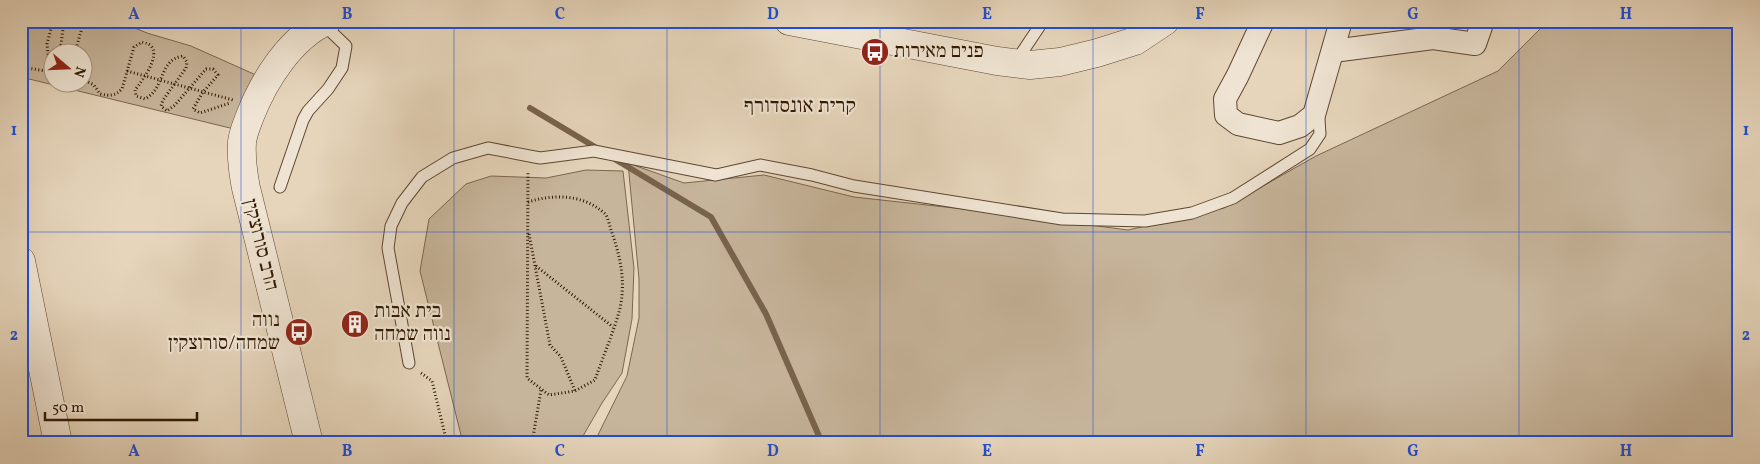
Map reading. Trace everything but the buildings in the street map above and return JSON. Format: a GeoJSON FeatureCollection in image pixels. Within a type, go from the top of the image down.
{"type":"FeatureCollection","features":[{"type":"Feature","properties":{"kind":"street"},"geometry":{"type":"LineString","coordinates":[[788,21],[997,61],[1030,64],[1060,62],[1135,41],[1165,21]]}},
{"type":"Feature","properties":{"kind":"street"},"geometry":{"type":"LineString","coordinates":[[1263,21],[1225,99],[1226,115],[1238,124],[1278,133],[1300,126],[1314,115],[1341,21]]}},
{"type":"Feature","properties":{"kind":"street"},"geometry":{"type":"LineString","coordinates":[[1333,51],[1433,38],[1475,44],[1483,21]]}},
{"type":"Feature","properties":{"kind":"street"},"geometry":{"type":"LineString","coordinates":[[245,103],[302,38],[324,22]]}},
{"type":"Feature","properties":{"kind":"street","name":"הרב סורוצקין"},"geometry":{"type":"LineString","coordinates":[[245,103],[242,166],[246,188],[309,443]]}},
{"type":"Feature","properties":{"kind":"street"},"geometry":{"type":"LineString","coordinates":[[21,262],[58,443]]}},
{"type":"Feature","properties":{"kind":"lane"},"geometry":{"type":"LineString","coordinates":[[1015,63],[1043,21]]}},
{"type":"Feature","properties":{"kind":"lane"},"geometry":{"type":"LineString","coordinates":[[280,187],[308,111],[328,89],[342,68],[346,46],[324,22]]}},
{"type":"Feature","properties":{"kind":"lane"},"geometry":{"type":"LineString","coordinates":[[409,363],[388,248],[391,226],[402,203],[422,177],[454,158],[488,148],[540,158],[594,151],[716,175],[760,165],[812,175],[854,186],[1062,219],[1145,221],[1192,213],[1234,198],[1310,149],[1320,134],[1319,119],[1314,115]]}},
{"type":"Feature","properties":{"kind":"path"},"geometry":{"type":"LineString","coordinates":[[21,53],[29,21]]}},
{"type":"Feature","properties":{"kind":"path"},"geometry":{"type":"LineString","coordinates":[[47,42],[53,21]]}},
{"type":"Feature","properties":{"kind":"path"},"geometry":{"type":"LineString","coordinates":[[61,42],[64,21]]}},
{"type":"Feature","properties":{"kind":"path"},"geometry":{"type":"LineString","coordinates":[[78,42],[84,21]]}},
{"type":"Feature","properties":{"kind":"path"},"geometry":{"type":"LineString","coordinates":[[92,84],[100,94],[109,96],[118,94],[122,89],[134,47],[142,42],[150,46],[154,57],[145,76],[135,90],[136,96],[145,99],[153,95],[166,66],[174,58],[183,56],[188,62],[186,68],[161,106],[167,111],[191,88],[206,69],[213,69],[218,75],[203,92],[194,109],[200,113],[245,103]]}},
{"type":"Feature","properties":{"kind":"path"},"geometry":{"type":"LineString","coordinates":[[21,67],[42,70]]}},
{"type":"Feature","properties":{"kind":"path"},"geometry":{"type":"LineString","coordinates":[[128,71],[245,103]]}},
{"type":"Feature","properties":{"kind":"path"},"geometry":{"type":"LineString","coordinates":[[528,156],[527,378],[549,395],[575,391],[595,380],[620,307],[622,277],[619,253],[605,214],[582,199],[557,197],[541,198],[528,202]]}},
{"type":"Feature","properties":{"kind":"path"},"geometry":{"type":"LineString","coordinates":[[528,226],[550,345],[561,357],[575,391]]}},
{"type":"Feature","properties":{"kind":"path"},"geometry":{"type":"LineString","coordinates":[[536,266],[613,328]]}},
{"type":"Feature","properties":{"kind":"path"},"geometry":{"type":"LineString","coordinates":[[409,363],[432,381],[447,443]]}},
{"type":"Feature","properties":{"kind":"path"},"geometry":{"type":"LineString","coordinates":[[532,443],[541,389]]}},
{"type":"Feature","properties":{"kind":"shaded area"},"geometry":{"type":"Polygon","coordinates":[[[23,21],[118,21],[147,33],[191,46],[256,75],[234,129],[82,92],[92,92],[92,42],[42,42],[42,82],[21,77],[21,27],[23,21]]]}},
{"type":"Feature","properties":{"kind":"shaded area"},"geometry":{"type":"Polygon","coordinates":[[[1548,21],[1739,21],[1739,443],[594,443],[627,376],[639,318],[639,279],[628,163],[684,183],[764,175],[854,197],[1128,230],[1224,208],[1316,156],[1498,71],[1548,21]]]}},
{"type":"Feature","properties":{"kind":"shaded area"},"geometry":{"type":"Polygon","coordinates":[[[586,170],[623,171],[634,268],[632,319],[622,373],[579,443],[463,443],[420,271],[429,219],[466,184],[491,176],[546,178],[586,170]]]}},
{"type":"Feature","properties":{"kind":"waterway"},"geometry":{"type":"LineString","coordinates":[[530,108],[600,150]]}},
{"type":"Feature","properties":{"kind":"waterway"},"geometry":{"type":"LineString","coordinates":[[613,158],[711,217],[766,314],[822,443]]}},
{"type":"Feature","properties":{"kind":"place","name":"פנים מאירות"},"geometry":{"type":"Point","coordinates":[875,52]}},
{"type":"Feature","properties":{"kind":"place","name":"בית אבות נווה שמחה"},"geometry":{"type":"Point","coordinates":[355,324]}},
{"type":"Feature","properties":{"kind":"place","name":"נווה שמחה/סורוצקין"},"geometry":{"type":"Point","coordinates":[299,332]}},
{"type":"Feature","properties":{"kind":"district","name":"קרית אונסדורף"},"geometry":{"type":"Point","coordinates":[800,106]}}]}
